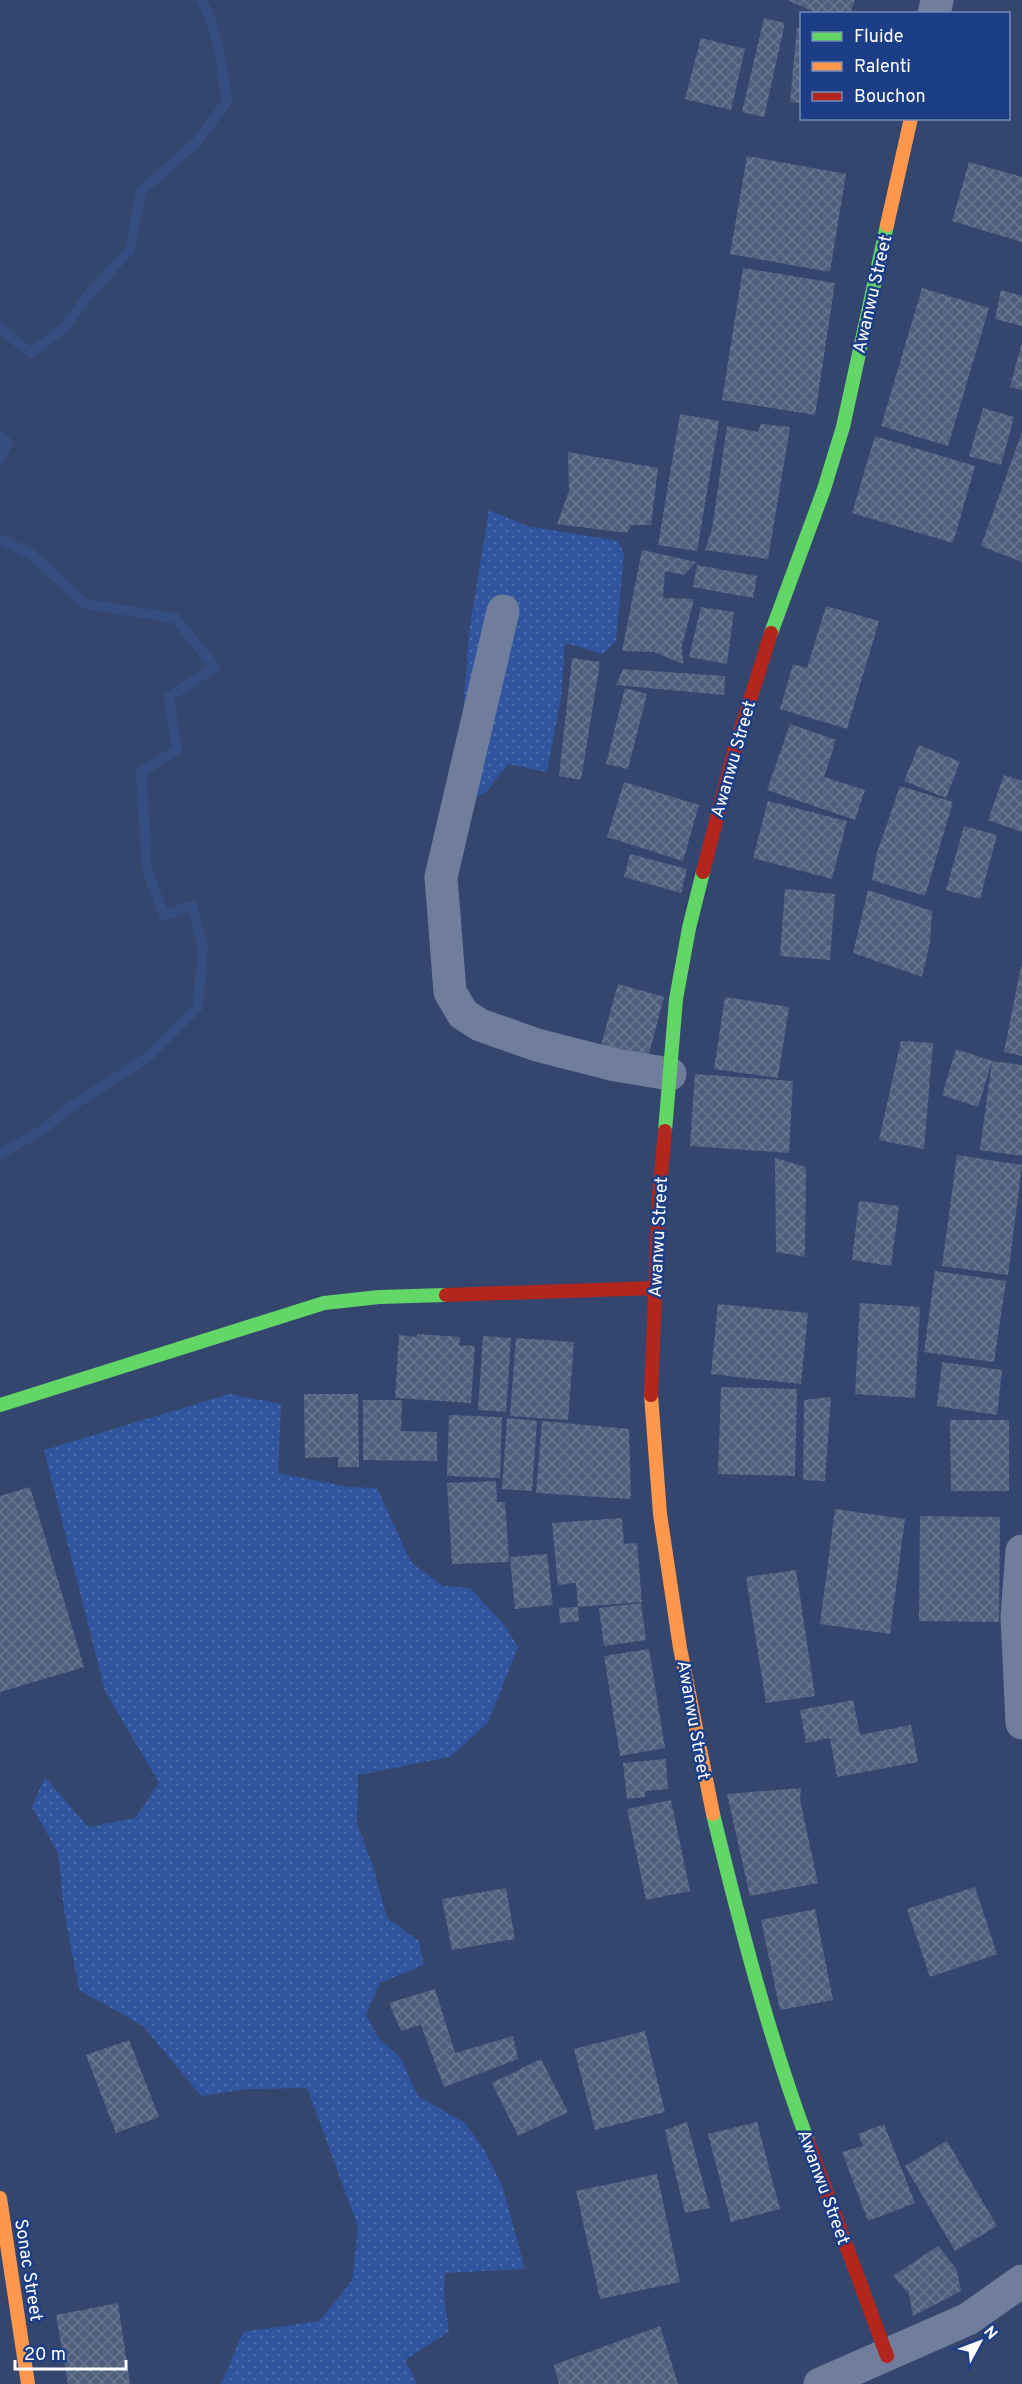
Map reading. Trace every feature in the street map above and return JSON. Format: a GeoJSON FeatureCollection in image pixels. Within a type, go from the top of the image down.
{"type":"FeatureCollection","features":[{"type":"Feature","properties":{"kind":"main road","name":"Awanwu Street"},"geometry":{"type":"LineString","coordinates":[[887,2356],[780,2067],[745,1946],[704,1777],[660,1514],[651,1397],[659,1196],[676,999],[689,928],[714,827],[761,661],[824,489],[843,427],[911,120]]}},
{"type":"Feature","properties":{"kind":"main road"},"geometry":{"type":"LineString","coordinates":[[0,1405],[324,1303],[379,1297],[656,1288]]}},
{"type":"Feature","properties":{"kind":"main road","name":"Sonac Street"},"geometry":{"type":"LineString","coordinates":[[0,2198],[28,2384]]}},
{"type":"Feature","properties":{"kind":"street"},"geometry":{"type":"LineString","coordinates":[[503,611],[441,877],[450,992],[463,1014],[480,1025],[537,1044],[604,1062],[670,1074]]}},
{"type":"Feature","properties":{"kind":"street"},"geometry":{"type":"LineString","coordinates":[[1022,1551],[1017,1616],[1022,1723]]}},
{"type":"Feature","properties":{"kind":"street"},"geometry":{"type":"LineString","coordinates":[[820,2384],[968,2319],[1022,2281]]}},
{"type":"Feature","properties":{"kind":"shaded area"},"geometry":{"type":"Polygon","coordinates":[[[489,510],[527,526],[618,541],[624,554],[616,641],[603,654],[565,643],[561,698],[547,772],[508,764],[486,792],[463,804],[464,700],[469,632],[489,510]]]}},
{"type":"Feature","properties":{"kind":"shaded area"},"geometry":{"type":"Polygon","coordinates":[[[229,1394],[281,1404],[278,1473],[348,1487],[377,1488],[411,1562],[443,1586],[470,1588],[505,1626],[518,1647],[488,1723],[450,1757],[358,1775],[357,1824],[372,1863],[387,1918],[419,1941],[424,1965],[380,1983],[366,2015],[379,2039],[400,2057],[418,2096],[465,2123],[485,2151],[503,2188],[525,2269],[445,2273],[444,2297],[449,2332],[405,2360],[417,2384],[221,2384],[243,2332],[319,2321],[352,2281],[358,2227],[307,2088],[248,2089],[201,2096],[143,2026],[79,1990],[64,1911],[58,1853],[32,1807],[45,1777],[88,1827],[135,1818],[159,1783],[105,1691],[44,1450],[229,1394]]]}},
{"type":"Feature","properties":{"kind":"building"},"geometry":{"type":"Polygon","coordinates":[[[787,0],[855,0],[851,12],[814,12],[787,0]]]}},
{"type":"Feature","properties":{"kind":"building"},"geometry":{"type":"Polygon","coordinates":[[[764,18],[785,23],[764,117],[742,112],[764,18]]]}},
{"type":"Feature","properties":{"kind":"building"},"geometry":{"type":"Polygon","coordinates":[[[797,28],[800,29],[800,103],[790,102],[797,28]]]}},
{"type":"Feature","properties":{"kind":"building"},"geometry":{"type":"Polygon","coordinates":[[[701,38],[745,49],[731,110],[685,99],[701,38]]]}},
{"type":"Feature","properties":{"kind":"building"},"geometry":{"type":"Polygon","coordinates":[[[747,156],[846,174],[830,272],[730,254],[747,156]]]}},
{"type":"Feature","properties":{"kind":"building"},"geometry":{"type":"Polygon","coordinates":[[[969,162],[1022,177],[1022,242],[952,221],[969,162]]]}},
{"type":"Feature","properties":{"kind":"building"},"geometry":{"type":"Polygon","coordinates":[[[743,268],[835,283],[815,415],[722,400],[743,268]]]}},
{"type":"Feature","properties":{"kind":"building"},"geometry":{"type":"Polygon","coordinates":[[[922,288],[989,308],[948,446],[881,426],[922,288]]]}},
{"type":"Feature","properties":{"kind":"building"},"geometry":{"type":"Polygon","coordinates":[[[1001,290],[1022,296],[1022,326],[995,319],[1001,290]]]}},
{"type":"Feature","properties":{"kind":"building"},"geometry":{"type":"Polygon","coordinates":[[[1022,342],[1022,390],[1010,387],[1022,342]]]}},
{"type":"Feature","properties":{"kind":"building"},"geometry":{"type":"Polygon","coordinates":[[[983,408],[1014,417],[1001,465],[969,456],[983,408]]]}},
{"type":"Feature","properties":{"kind":"building"},"geometry":{"type":"Polygon","coordinates":[[[680,414],[719,421],[697,551],[658,545],[680,414]]]}},
{"type":"Feature","properties":{"kind":"building"},"geometry":{"type":"Polygon","coordinates":[[[761,424],[790,427],[768,559],[705,550],[712,529],[727,426],[758,432],[761,424]]]}},
{"type":"Feature","properties":{"kind":"building"},"geometry":{"type":"Polygon","coordinates":[[[1022,432],[1022,562],[981,546],[1022,432]]]}},
{"type":"Feature","properties":{"kind":"building"},"geometry":{"type":"Polygon","coordinates":[[[875,436],[975,466],[953,543],[852,513],[875,436]]]}},
{"type":"Feature","properties":{"kind":"building"},"geometry":{"type":"Polygon","coordinates":[[[568,452],[658,468],[651,525],[631,525],[627,533],[557,524],[569,491],[568,452]]]}},
{"type":"Feature","properties":{"kind":"building"},"geometry":{"type":"Polygon","coordinates":[[[642,550],[696,562],[684,575],[665,571],[663,598],[694,599],[682,646],[683,664],[654,652],[622,651],[642,550]]]}},
{"type":"Feature","properties":{"kind":"building"},"geometry":{"type":"Polygon","coordinates":[[[697,565],[757,576],[753,598],[693,587],[697,565]]]}},
{"type":"Feature","properties":{"kind":"building"},"geometry":{"type":"Polygon","coordinates":[[[826,606],[879,621],[847,729],[780,709],[793,664],[807,668],[826,606]]]}},
{"type":"Feature","properties":{"kind":"building"},"geometry":{"type":"Polygon","coordinates":[[[701,607],[734,612],[727,664],[689,657],[701,607]]]}},
{"type":"Feature","properties":{"kind":"building"},"geometry":{"type":"Polygon","coordinates":[[[572,658],[600,662],[581,780],[559,776],[572,658]]]}},
{"type":"Feature","properties":{"kind":"building"},"geometry":{"type":"Polygon","coordinates":[[[623,669],[725,676],[724,695],[616,685],[623,669]]]}},
{"type":"Feature","properties":{"kind":"building"},"geometry":{"type":"Polygon","coordinates":[[[625,688],[647,694],[628,769],[606,764],[625,688]]]}},
{"type":"Feature","properties":{"kind":"building"},"geometry":{"type":"Polygon","coordinates":[[[790,724],[836,740],[824,777],[865,790],[855,820],[767,790],[790,724]]]}},
{"type":"Feature","properties":{"kind":"building"},"geometry":{"type":"Polygon","coordinates":[[[919,745],[960,762],[946,798],[904,781],[919,745]]]}},
{"type":"Feature","properties":{"kind":"building"},"geometry":{"type":"Polygon","coordinates":[[[1004,775],[1022,781],[1022,832],[988,820],[1004,775]]]}},
{"type":"Feature","properties":{"kind":"building"},"geometry":{"type":"Polygon","coordinates":[[[624,782],[699,805],[683,861],[607,837],[624,782]]]}},
{"type":"Feature","properties":{"kind":"building"},"geometry":{"type":"Polygon","coordinates":[[[900,786],[953,802],[925,896],[872,880],[876,856],[900,786]]]}},
{"type":"Feature","properties":{"kind":"building"},"geometry":{"type":"Polygon","coordinates":[[[768,801],[847,821],[832,879],[753,858],[768,801]]]}},
{"type":"Feature","properties":{"kind":"building"},"geometry":{"type":"Polygon","coordinates":[[[964,826],[997,835],[980,899],[946,890],[964,826]]]}},
{"type":"Feature","properties":{"kind":"building"},"geometry":{"type":"Polygon","coordinates":[[[630,854],[687,869],[681,893],[624,877],[630,854]]]}},
{"type":"Feature","properties":{"kind":"building"},"geometry":{"type":"Polygon","coordinates":[[[785,889],[835,894],[830,960],[780,956],[785,889]]]}},
{"type":"Feature","properties":{"kind":"building"},"geometry":{"type":"Polygon","coordinates":[[[868,890],[932,911],[930,943],[922,977],[853,953],[868,890]]]}},
{"type":"Feature","properties":{"kind":"building"},"geometry":{"type":"Polygon","coordinates":[[[1022,966],[1022,1056],[1004,1052],[1022,966]]]}},
{"type":"Feature","properties":{"kind":"building"},"geometry":{"type":"Polygon","coordinates":[[[618,984],[664,997],[645,1069],[598,1056],[618,984]]]}},
{"type":"Feature","properties":{"kind":"building"},"geometry":{"type":"Polygon","coordinates":[[[725,997],[789,1007],[778,1078],[714,1069],[725,997]]]}},
{"type":"Feature","properties":{"kind":"building"},"geometry":{"type":"Polygon","coordinates":[[[901,1041],[933,1043],[924,1149],[879,1140],[901,1041]]]}},
{"type":"Feature","properties":{"kind":"building"},"geometry":{"type":"Polygon","coordinates":[[[956,1049],[992,1061],[978,1107],[942,1095],[956,1049]]]}},
{"type":"Feature","properties":{"kind":"building"},"geometry":{"type":"Polygon","coordinates":[[[992,1061],[1022,1065],[1022,1156],[980,1150],[992,1061]]]}},
{"type":"Feature","properties":{"kind":"building"},"geometry":{"type":"Polygon","coordinates":[[[695,1074],[793,1081],[789,1153],[690,1146],[695,1074]]]}},
{"type":"Feature","properties":{"kind":"building"},"geometry":{"type":"Polygon","coordinates":[[[957,1155],[1022,1165],[1008,1275],[942,1266],[957,1155]]]}},
{"type":"Feature","properties":{"kind":"building"},"geometry":{"type":"Polygon","coordinates":[[[775,1158],[806,1167],[805,1257],[776,1252],[775,1158]]]}},
{"type":"Feature","properties":{"kind":"building"},"geometry":{"type":"Polygon","coordinates":[[[859,1201],[899,1206],[891,1266],[852,1260],[859,1201]]]}},
{"type":"Feature","properties":{"kind":"building"},"geometry":{"type":"Polygon","coordinates":[[[935,1271],[1006,1281],[994,1362],[924,1352],[935,1271]]]}},
{"type":"Feature","properties":{"kind":"building"},"geometry":{"type":"Polygon","coordinates":[[[860,1303],[920,1307],[915,1398],[855,1394],[860,1303]]]}},
{"type":"Feature","properties":{"kind":"building"},"geometry":{"type":"Polygon","coordinates":[[[718,1304],[808,1313],[801,1384],[711,1374],[718,1304]]]}},
{"type":"Feature","properties":{"kind":"building"},"geometry":{"type":"Polygon","coordinates":[[[417,1334],[460,1337],[459,1345],[475,1346],[471,1403],[395,1398],[399,1335],[417,1337],[417,1334]]]}},
{"type":"Feature","properties":{"kind":"building"},"geometry":{"type":"Polygon","coordinates":[[[483,1336],[511,1338],[506,1412],[478,1410],[483,1336]]]}},
{"type":"Feature","properties":{"kind":"building"},"geometry":{"type":"Polygon","coordinates":[[[516,1338],[574,1342],[568,1420],[510,1416],[516,1338]]]}},
{"type":"Feature","properties":{"kind":"building"},"geometry":{"type":"Polygon","coordinates":[[[942,1362],[1002,1370],[997,1415],[937,1406],[942,1362]]]}},
{"type":"Feature","properties":{"kind":"building"},"geometry":{"type":"Polygon","coordinates":[[[721,1387],[797,1389],[795,1476],[718,1474],[721,1387]]]}},
{"type":"Feature","properties":{"kind":"building"},"geometry":{"type":"Polygon","coordinates":[[[304,1394],[358,1394],[359,1467],[338,1467],[338,1457],[305,1458],[304,1394]]]}},
{"type":"Feature","properties":{"kind":"building"},"geometry":{"type":"Polygon","coordinates":[[[831,1397],[825,1481],[803,1480],[804,1400],[831,1397]]]}},
{"type":"Feature","properties":{"kind":"building"},"geometry":{"type":"Polygon","coordinates":[[[363,1400],[402,1400],[401,1431],[437,1432],[437,1461],[363,1460],[363,1400]]]}},
{"type":"Feature","properties":{"kind":"building"},"geometry":{"type":"Polygon","coordinates":[[[449,1415],[502,1417],[500,1478],[447,1476],[449,1415]]]}},
{"type":"Feature","properties":{"kind":"building"},"geometry":{"type":"Polygon","coordinates":[[[507,1418],[537,1421],[532,1491],[502,1489],[507,1418]]]}},
{"type":"Feature","properties":{"kind":"building"},"geometry":{"type":"Polygon","coordinates":[[[950,1420],[1009,1420],[1009,1491],[951,1491],[950,1420]]]}},
{"type":"Feature","properties":{"kind":"building"},"geometry":{"type":"Polygon","coordinates":[[[542,1421],[629,1429],[631,1499],[536,1493],[542,1421]]]}},
{"type":"Feature","properties":{"kind":"building"},"geometry":{"type":"Polygon","coordinates":[[[496,1481],[497,1502],[505,1502],[509,1562],[452,1564],[447,1483],[496,1481]]]}},
{"type":"Feature","properties":{"kind":"building"},"geometry":{"type":"Polygon","coordinates":[[[30,1487],[84,1667],[0,1692],[0,1496],[30,1487]]]}},
{"type":"Feature","properties":{"kind":"building"},"geometry":{"type":"Polygon","coordinates":[[[835,1509],[905,1519],[890,1634],[820,1624],[835,1509]]]}},
{"type":"Feature","properties":{"kind":"building"},"geometry":{"type":"Polygon","coordinates":[[[920,1516],[1000,1517],[999,1622],[919,1621],[920,1516]]]}},
{"type":"Feature","properties":{"kind":"building"},"geometry":{"type":"Polygon","coordinates":[[[622,1518],[624,1544],[637,1543],[642,1602],[578,1607],[576,1583],[558,1585],[552,1523],[622,1518]]]}},
{"type":"Feature","properties":{"kind":"building"},"geometry":{"type":"Polygon","coordinates":[[[547,1554],[553,1605],[515,1609],[510,1557],[547,1554]]]}},
{"type":"Feature","properties":{"kind":"building"},"geometry":{"type":"Polygon","coordinates":[[[796,1570],[815,1696],[766,1703],[746,1577],[796,1570]]]}},
{"type":"Feature","properties":{"kind":"building"},"geometry":{"type":"Polygon","coordinates":[[[641,1603],[646,1640],[604,1646],[599,1608],[641,1603]]]}},
{"type":"Feature","properties":{"kind":"building"},"geometry":{"type":"Polygon","coordinates":[[[578,1607],[579,1621],[560,1623],[559,1608],[578,1607]]]}},
{"type":"Feature","properties":{"kind":"building"},"geometry":{"type":"Polygon","coordinates":[[[649,1649],[665,1748],[620,1756],[604,1656],[649,1649]]]}},
{"type":"Feature","properties":{"kind":"building"},"geometry":{"type":"Polygon","coordinates":[[[853,1700],[860,1735],[911,1725],[918,1762],[837,1777],[830,1738],[806,1743],[800,1710],[853,1700]]]}},
{"type":"Feature","properties":{"kind":"building"},"geometry":{"type":"Polygon","coordinates":[[[666,1759],[668,1789],[645,1791],[645,1797],[627,1799],[623,1763],[666,1759]]]}},
{"type":"Feature","properties":{"kind":"building"},"geometry":{"type":"Polygon","coordinates":[[[801,1788],[800,1800],[818,1883],[750,1896],[727,1794],[801,1788]]]}},
{"type":"Feature","properties":{"kind":"building"},"geometry":{"type":"Polygon","coordinates":[[[671,1800],[690,1891],[646,1900],[627,1809],[671,1800]]]}},
{"type":"Feature","properties":{"kind":"building"},"geometry":{"type":"Polygon","coordinates":[[[975,1887],[997,1954],[930,1977],[907,1909],[975,1887]]]}},
{"type":"Feature","properties":{"kind":"building"},"geometry":{"type":"Polygon","coordinates":[[[506,1888],[515,1939],[452,1950],[442,1899],[506,1888]]]}},
{"type":"Feature","properties":{"kind":"building"},"geometry":{"type":"Polygon","coordinates":[[[815,1909],[833,2000],[780,2010],[761,1920],[815,1909]]]}},
{"type":"Feature","properties":{"kind":"building"},"geometry":{"type":"Polygon","coordinates":[[[435,1989],[455,2053],[513,2036],[518,2059],[444,2087],[421,2025],[401,2031],[389,2003],[435,1989]]]}},
{"type":"Feature","properties":{"kind":"building"},"geometry":{"type":"Polygon","coordinates":[[[645,2031],[665,2112],[595,2130],[574,2049],[645,2031]]]}},
{"type":"Feature","properties":{"kind":"building"},"geometry":{"type":"Polygon","coordinates":[[[129,2040],[159,2117],[116,2133],[86,2055],[129,2040]]]}},
{"type":"Feature","properties":{"kind":"building"},"geometry":{"type":"Polygon","coordinates":[[[541,2059],[568,2112],[518,2136],[492,2083],[541,2059]]]}},
{"type":"Feature","properties":{"kind":"building"},"geometry":{"type":"Polygon","coordinates":[[[687,2122],[710,2208],[685,2213],[665,2130],[687,2122]]]}},
{"type":"Feature","properties":{"kind":"building"},"geometry":{"type":"Polygon","coordinates":[[[757,2122],[780,2209],[731,2222],[708,2134],[757,2122]]]}},
{"type":"Feature","properties":{"kind":"building"},"geometry":{"type":"Polygon","coordinates":[[[884,2124],[915,2203],[868,2221],[842,2152],[863,2146],[858,2134],[884,2124]]]}},
{"type":"Feature","properties":{"kind":"building"},"geometry":{"type":"Polygon","coordinates":[[[947,2141],[997,2226],[955,2251],[905,2166],[947,2141]]]}},
{"type":"Feature","properties":{"kind":"building"},"geometry":{"type":"Polygon","coordinates":[[[657,2174],[680,2282],[600,2299],[576,2191],[657,2174]]]}},
{"type":"Feature","properties":{"kind":"building"},"geometry":{"type":"Polygon","coordinates":[[[938,2246],[956,2268],[961,2291],[913,2316],[909,2294],[893,2276],[938,2246]]]}},
{"type":"Feature","properties":{"kind":"building"},"geometry":{"type":"Polygon","coordinates":[[[118,2303],[130,2384],[68,2384],[56,2315],[118,2303]]]}},
{"type":"Feature","properties":{"kind":"building"},"geometry":{"type":"Polygon","coordinates":[[[660,2326],[678,2384],[559,2384],[554,2365],[660,2326]]]}},
{"type":"Feature","properties":{"kind":"waterway"},"geometry":{"type":"LineString","coordinates":[[0,328],[31,353],[66,326],[88,295],[130,250],[141,191],[196,143],[227,101],[216,36],[201,0]]}},
{"type":"Feature","properties":{"kind":"waterway"},"geometry":{"type":"LineString","coordinates":[[0,436],[8,443],[0,459]]}},
{"type":"Feature","properties":{"kind":"waterway"},"geometry":{"type":"LineString","coordinates":[[0,539],[31,554],[85,604],[175,618],[215,667],[169,697],[177,750],[141,772],[147,870],[164,915],[192,906],[203,948],[198,1007],[148,1057],[66,1110],[41,1131],[0,1154]]}},
{"type":"Feature","properties":{"kind":"traffic: fast"},"geometry":{"type":"LineString","coordinates":[[771,633],[824,489],[843,427],[887,225]]}},
{"type":"Feature","properties":{"kind":"traffic: fast"},"geometry":{"type":"LineString","coordinates":[[665,1131],[676,999],[689,928],[703,872]]}},
{"type":"Feature","properties":{"kind":"traffic: fast"},"geometry":{"type":"LineString","coordinates":[[0,1405],[324,1303],[379,1297],[446,1295]]}},
{"type":"Feature","properties":{"kind":"traffic: fast"},"geometry":{"type":"LineString","coordinates":[[713,1814],[756,1979],[780,2061],[808,2142]]}},
{"type":"Feature","properties":{"kind":"traffic: slow"},"geometry":{"type":"LineString","coordinates":[[887,225],[911,120]]}},
{"type":"Feature","properties":{"kind":"traffic: slow"},"geometry":{"type":"LineString","coordinates":[[651,1395],[660,1514],[680,1648],[713,1814]]}},
{"type":"Feature","properties":{"kind":"traffic: slow"},"geometry":{"type":"LineString","coordinates":[[0,2198],[28,2384]]}},
{"type":"Feature","properties":{"kind":"traffic: jam"},"geometry":{"type":"LineString","coordinates":[[703,872],[735,748],[771,633]]}},
{"type":"Feature","properties":{"kind":"traffic: jam"},"geometry":{"type":"LineString","coordinates":[[651,1395],[659,1196],[665,1131]]}},
{"type":"Feature","properties":{"kind":"traffic: jam"},"geometry":{"type":"LineString","coordinates":[[446,1295],[656,1288]]}},
{"type":"Feature","properties":{"kind":"traffic: jam"},"geometry":{"type":"LineString","coordinates":[[808,2142],[887,2356]]}}]}
